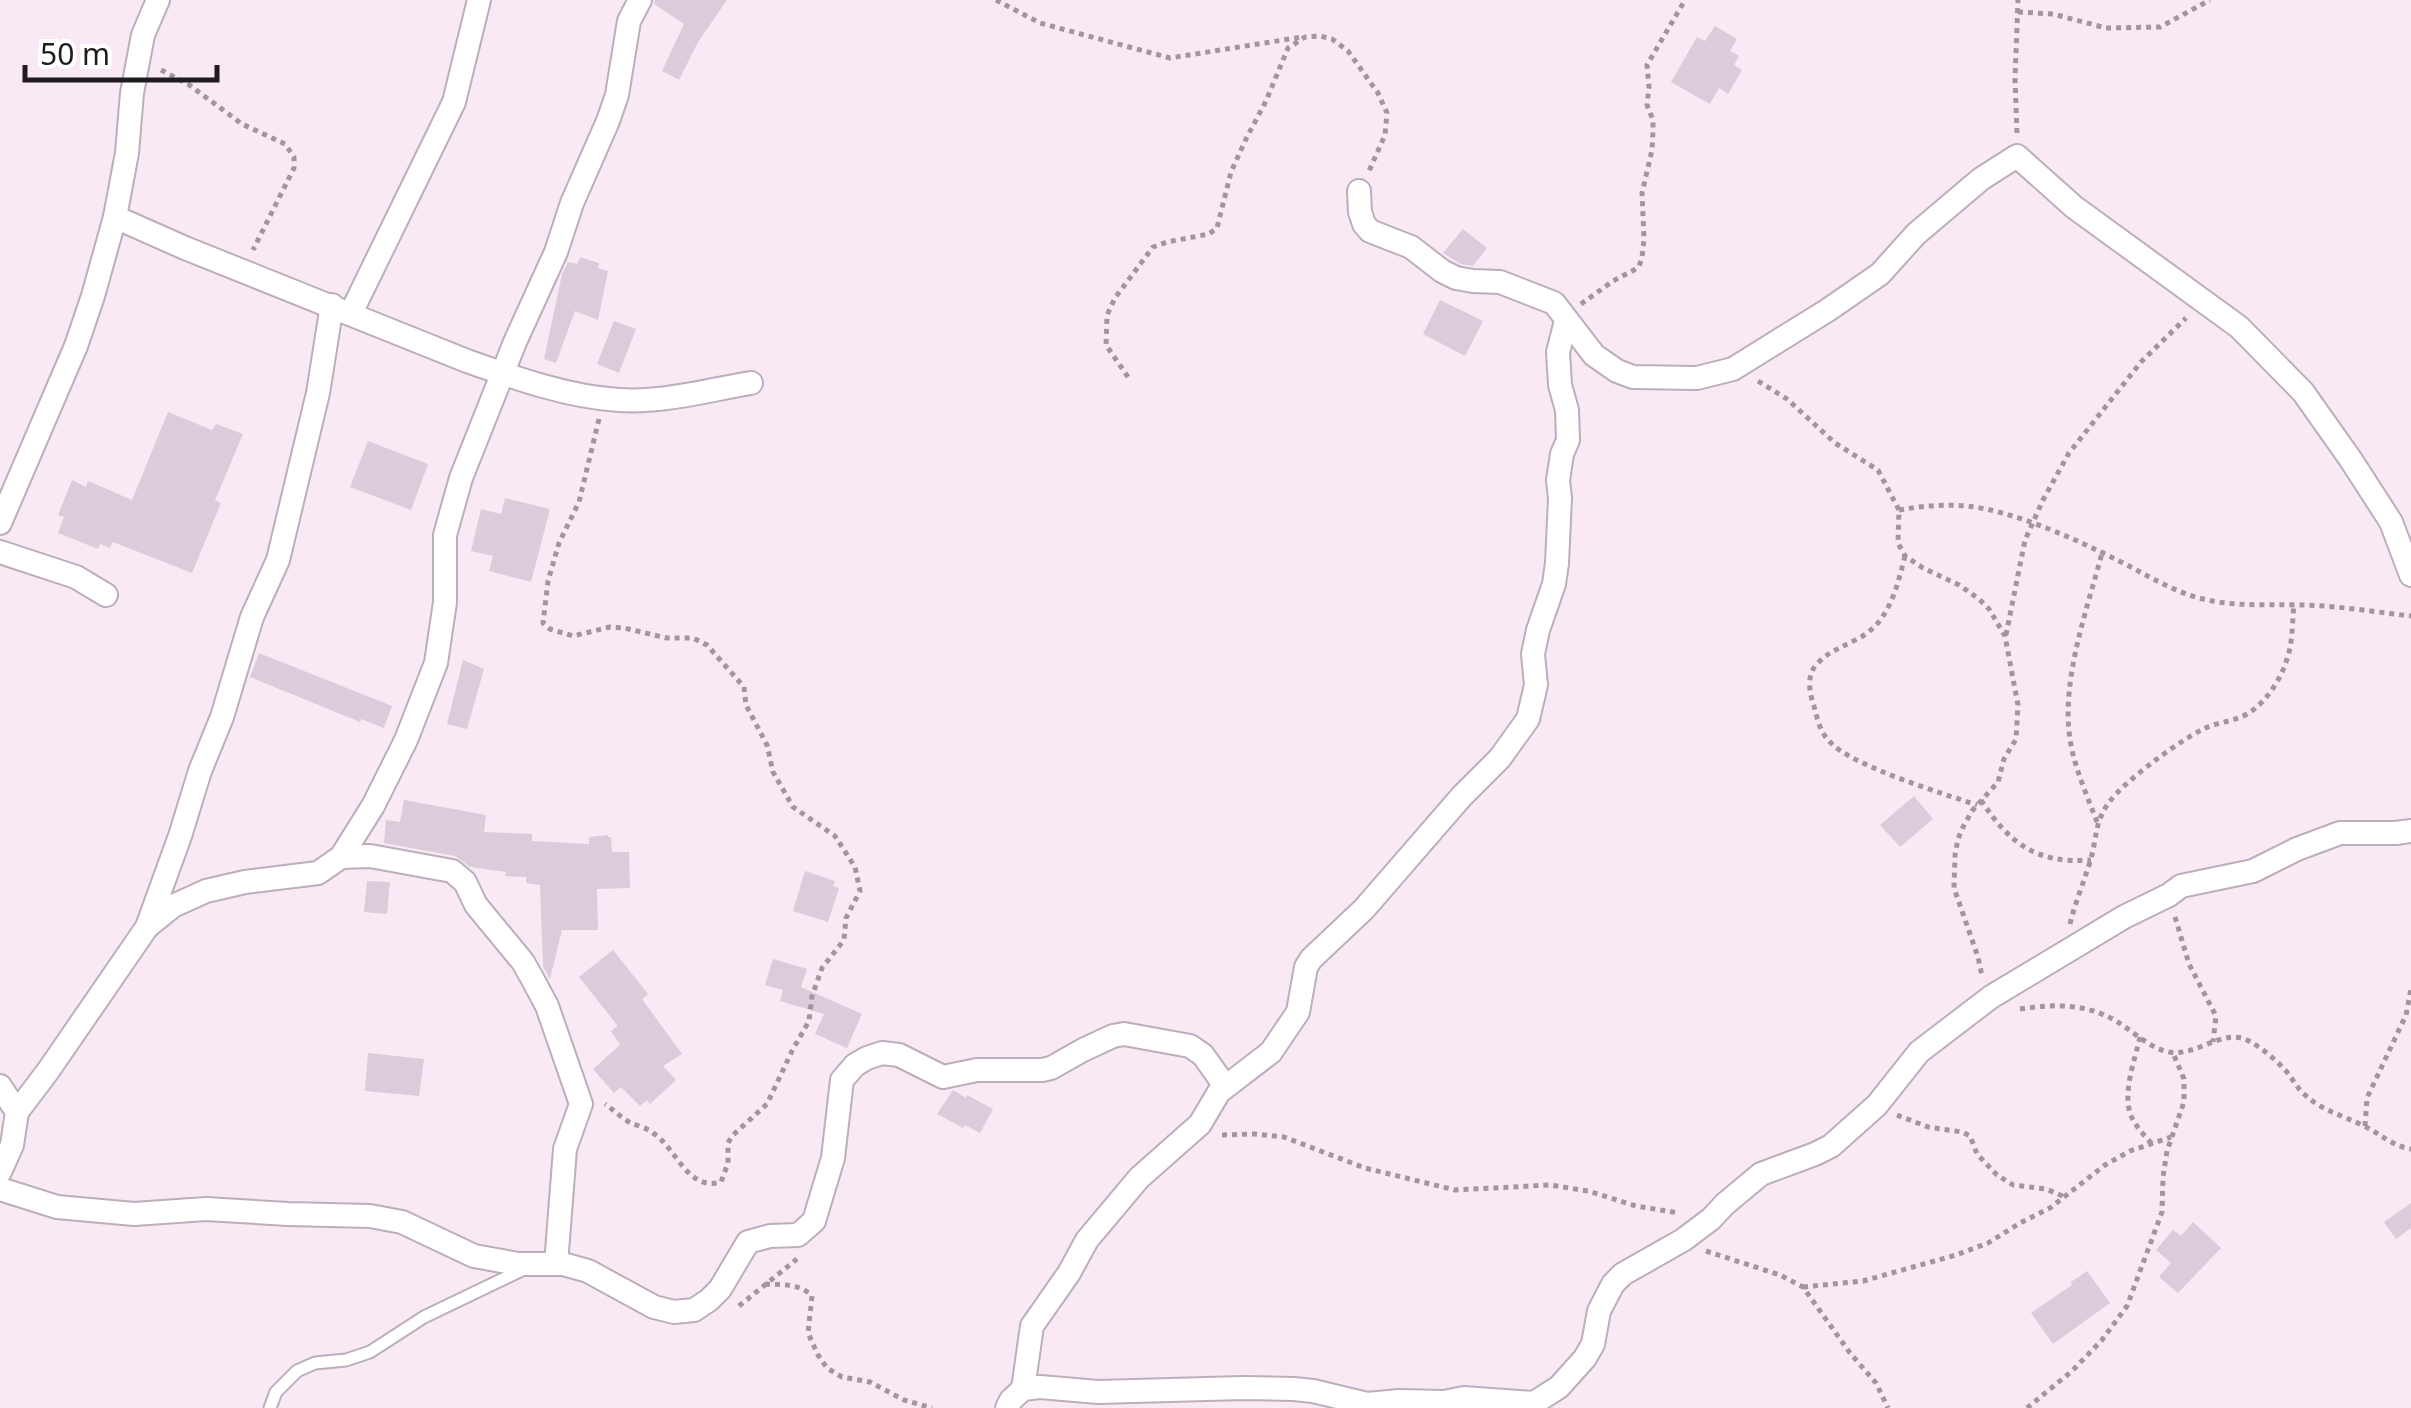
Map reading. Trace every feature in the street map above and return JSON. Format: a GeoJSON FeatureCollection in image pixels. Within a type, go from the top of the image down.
{"type":"FeatureCollection","features":[{"type":"Feature","properties":{"kind":"street"},"geometry":{"type":"LineString","coordinates":[[0,523],[76,346],[93,296],[127,153],[132,93],[143,36],[158,0]]}},
{"type":"Feature","properties":{"kind":"street"},"geometry":{"type":"LineString","coordinates":[[0,1172],[12,1145],[17,1112],[147,926],[222,716],[252,617],[278,560],[341,309],[454,102],[479,0]]}},
{"type":"Feature","properties":{"kind":"street"},"geometry":{"type":"LineString","coordinates":[[147,926],[173,906],[206,891],[318,873],[342,857],[373,806],[406,740],[436,663],[445,602],[445,535],[461,478],[608,121],[617,95],[630,21],[640,0]]}},
{"type":"Feature","properties":{"kind":"street"},"geometry":{"type":"LineString","coordinates":[[1358,191],[1360,212],[1370,231],[1411,247],[1456,278],[1500,282],[1560,312],[1594,355],[1617,371],[1633,377],[1696,378],[1733,369],[1880,274],[1916,234],[1980,179],[2017,156],[2074,208],[2238,327],[2302,392],[2391,522],[2411,575]]}},
{"type":"Feature","properties":{"kind":"street"},"geometry":{"type":"LineString","coordinates":[[114,217],[502,373],[572,392],[620,400],[665,398],[751,383]]}},
{"type":"Feature","properties":{"kind":"street"},"geometry":{"type":"LineString","coordinates":[[1023,1389],[1032,1326],[1087,1240],[1140,1178],[1200,1124],[1219,1092],[1265,1058],[1289,1027],[1302,1000],[1311,959],[1364,908],[1500,758],[1528,719],[1536,684],[1533,654],[1558,563],[1558,480],[1568,440],[1560,385],[1560,312]]}},
{"type":"Feature","properties":{"kind":"street"},"geometry":{"type":"LineString","coordinates":[[0,552],[76,577],[106,595]]}},
{"type":"Feature","properties":{"kind":"street"},"geometry":{"type":"LineString","coordinates":[[1007,1408],[1023,1389],[1057,1387],[1098,1392],[1294,1389],[1367,1404],[1464,1398],[1535,1405],[1559,1387],[1586,1358],[1593,1344],[1598,1310],[1613,1284],[1630,1268],[1683,1240],[1761,1174],[1831,1146],[1877,1105],[1919,1052],[1984,1004],[2181,886],[2254,871],[2340,832],[2411,831]]}},
{"type":"Feature","properties":{"kind":"street"},"geometry":{"type":"LineString","coordinates":[[342,857],[370,856],[452,871],[460,876],[476,905],[523,962],[548,1006],[581,1104],[564,1149],[545,1264]]}},
{"type":"Feature","properties":{"kind":"street"},"geometry":{"type":"LineString","coordinates":[[0,1189],[57,1207],[134,1214],[206,1208],[370,1216],[402,1222],[474,1256],[588,1270],[654,1307],[674,1312],[694,1310],[710,1300],[748,1242],[798,1235],[814,1221],[833,1158],[842,1080],[867,1058],[882,1053],[899,1055],[943,1077],[977,1070],[1042,1070],[1124,1034],[1190,1046],[1202,1055],[1225,1086]]}},
{"type":"Feature","properties":{"kind":"street"},"geometry":{"type":"LineString","coordinates":[[0,1086],[17,1112]]}},
{"type":"Feature","properties":{"kind":"lane"},"geometry":{"type":"LineString","coordinates":[[270,1408],[276,1392],[297,1371],[314,1363],[346,1360],[370,1352],[424,1317],[545,1264]]}},
{"type":"Feature","properties":{"kind":"path"},"geometry":{"type":"LineString","coordinates":[[996,0],[1040,23],[1170,58],[1305,37],[1332,39],[1348,51],[1378,93],[1387,113],[1385,135],[1358,191]]}},
{"type":"Feature","properties":{"kind":"path"},"geometry":{"type":"LineString","coordinates":[[1560,312],[1580,304],[1638,266],[1644,239],[1642,193],[1654,131],[1647,104],[1648,65],[1685,0]]}},
{"type":"Feature","properties":{"kind":"path"},"geometry":{"type":"LineString","coordinates":[[2017,156],[2018,0]]}},
{"type":"Feature","properties":{"kind":"path"},"geometry":{"type":"LineString","coordinates":[[2018,12],[2053,14],[2106,28],[2160,27],[2210,0]]}},
{"type":"Feature","properties":{"kind":"path"},"geometry":{"type":"LineString","coordinates":[[1128,378],[1106,345],[1106,315],[1153,247],[1209,234],[1217,228],[1232,172],[1246,139],[1288,48],[1305,37]]}},
{"type":"Feature","properties":{"kind":"path"},"geometry":{"type":"LineString","coordinates":[[138,59],[188,84],[242,124],[285,144],[294,157],[294,168],[246,272]]}},
{"type":"Feature","properties":{"kind":"path"},"geometry":{"type":"LineString","coordinates":[[1984,1004],[1982,970],[1954,888],[1958,839],[1979,803],[1998,782],[2004,759],[2016,739],[2018,705],[2006,636],[2025,540],[2070,453],[2141,362],[2203,302]]}},
{"type":"Feature","properties":{"kind":"path"},"geometry":{"type":"LineString","coordinates":[[1733,369],[1787,398],[1835,443],[1872,465],[1899,510],[1898,543],[1905,556],[1979,598],[2006,636]]}},
{"type":"Feature","properties":{"kind":"path"},"geometry":{"type":"LineString","coordinates":[[581,1104],[591,1098],[600,1101],[627,1121],[658,1136],[694,1177],[710,1185],[721,1182],[728,1163],[728,1144],[767,1104],[809,1021],[812,996],[822,968],[844,940],[846,918],[860,891],[855,867],[834,836],[793,806],[784,792],[746,705],[744,688],[708,644],[693,638],[668,638],[610,627],[573,636],[543,623],[548,581],[559,543],[579,502],[604,398]]}},
{"type":"Feature","properties":{"kind":"path"},"geometry":{"type":"LineString","coordinates":[[1899,510],[1931,505],[1997,512],[2102,553],[2154,582],[2228,605],[2294,605],[2411,616]]}},
{"type":"Feature","properties":{"kind":"path"},"geometry":{"type":"LineString","coordinates":[[2097,822],[2070,740],[2069,704],[2073,670],[2102,553]]}},
{"type":"Feature","properties":{"kind":"path"},"geometry":{"type":"LineString","coordinates":[[1905,556],[1880,624],[1814,665],[1811,697],[1826,739],[1837,749],[1888,772],[1979,803],[2007,833],[2044,857],[2067,862],[2091,860]]}},
{"type":"Feature","properties":{"kind":"path"},"geometry":{"type":"LineString","coordinates":[[2062,956],[2091,860],[2097,822],[2116,794],[2140,773],[2205,728],[2236,720],[2266,698],[2288,657],[2294,605]]}},
{"type":"Feature","properties":{"kind":"path"},"geometry":{"type":"LineString","coordinates":[[2169,895],[2189,964],[2216,1016],[2213,1044]]}},
{"type":"Feature","properties":{"kind":"path"},"geometry":{"type":"LineString","coordinates":[[2365,1126],[2367,1098],[2406,1015],[2411,989]]}},
{"type":"Feature","properties":{"kind":"path"},"geometry":{"type":"LineString","coordinates":[[2018,1009],[2054,1004],[2100,1013],[2161,1050],[2173,1053],[2237,1036],[2284,1069],[2302,1093],[2326,1111],[2365,1126],[2398,1147],[2411,1149]]}},
{"type":"Feature","properties":{"kind":"path"},"geometry":{"type":"LineString","coordinates":[[2140,1037],[2130,1086],[2130,1114],[2152,1144]]}},
{"type":"Feature","properties":{"kind":"path"},"geometry":{"type":"LineString","coordinates":[[2028,1408],[2072,1371],[2127,1306],[2162,1212],[2163,1176],[2185,1091],[2173,1053]]}},
{"type":"Feature","properties":{"kind":"path"},"geometry":{"type":"LineString","coordinates":[[1877,1105],[1928,1127],[1962,1132],[1970,1136],[1977,1154],[1997,1175],[2014,1185],[2065,1197]]}},
{"type":"Feature","properties":{"kind":"path"},"geometry":{"type":"LineString","coordinates":[[1187,1137],[1284,1137],[1365,1168],[1455,1190],[1550,1186],[1711,1219]]}},
{"type":"Feature","properties":{"kind":"path"},"geometry":{"type":"LineString","coordinates":[[1803,1287],[1863,1281],[1988,1243],[2050,1208],[2105,1165],[2130,1151],[2171,1137]]}},
{"type":"Feature","properties":{"kind":"path"},"geometry":{"type":"LineString","coordinates":[[694,1310],[712,1314],[737,1308],[804,1252],[814,1221]]}},
{"type":"Feature","properties":{"kind":"path"},"geometry":{"type":"LineString","coordinates":[[1683,1240],[1803,1287],[1876,1383],[1888,1408]]}},
{"type":"Feature","properties":{"kind":"path"},"geometry":{"type":"LineString","coordinates":[[765,1284],[795,1286],[812,1296],[808,1332],[827,1368],[842,1377],[870,1382],[904,1400],[932,1408]]}},
{"type":"Feature","properties":{"kind":"building"},"geometry":{"type":"Polygon","coordinates":[[[655,0],[727,0],[698,42],[679,80],[662,71],[684,24],[654,4],[655,0]]]}},
{"type":"Feature","properties":{"kind":"building"},"geometry":{"type":"Polygon","coordinates":[[[1715,26],[1737,39],[1730,51],[1739,56],[1734,65],[1742,70],[1728,94],[1719,88],[1710,104],[1671,82],[1697,37],[1705,41],[1715,26]]]}},
{"type":"Feature","properties":{"kind":"building"},"geometry":{"type":"Polygon","coordinates":[[[1463,229],[1487,248],[1473,266],[1443,253],[1463,229]]]}},
{"type":"Feature","properties":{"kind":"building"},"geometry":{"type":"Polygon","coordinates":[[[580,257],[599,263],[598,268],[608,271],[598,320],[575,311],[556,363],[544,359],[562,274],[568,262],[577,264],[580,257]]]}},
{"type":"Feature","properties":{"kind":"building"},"geometry":{"type":"Polygon","coordinates":[[[1440,300],[1483,321],[1465,356],[1423,334],[1440,300]]]}},
{"type":"Feature","properties":{"kind":"building"},"geometry":{"type":"Polygon","coordinates":[[[614,321],[636,329],[619,373],[597,364],[614,321]]]}},
{"type":"Feature","properties":{"kind":"building"},"geometry":{"type":"Polygon","coordinates":[[[168,412],[212,430],[216,424],[243,434],[215,500],[221,503],[192,573],[113,542],[110,548],[100,544],[98,549],[58,533],[64,517],[58,515],[72,480],[86,487],[88,481],[132,500],[168,412]]]}},
{"type":"Feature","properties":{"kind":"building"},"geometry":{"type":"Polygon","coordinates":[[[368,441],[428,464],[411,510],[350,487],[368,441]]]}},
{"type":"Feature","properties":{"kind":"building"},"geometry":{"type":"Polygon","coordinates":[[[505,498],[550,509],[531,582],[489,571],[493,556],[471,551],[481,509],[501,514],[505,498]]]}},
{"type":"Feature","properties":{"kind":"building"},"geometry":{"type":"Polygon","coordinates":[[[259,653],[392,706],[384,728],[250,677],[259,653]]]}},
{"type":"Feature","properties":{"kind":"building"},"geometry":{"type":"Polygon","coordinates":[[[463,660],[484,669],[467,729],[447,724],[463,660]]]}},
{"type":"Feature","properties":{"kind":"building"},"geometry":{"type":"Polygon","coordinates":[[[1914,796],[1933,819],[1900,847],[1880,825],[1914,796]]]}},
{"type":"Feature","properties":{"kind":"building"},"geometry":{"type":"Polygon","coordinates":[[[404,800],[486,815],[484,832],[532,834],[532,841],[589,844],[589,837],[608,835],[612,852],[629,852],[630,888],[597,889],[598,930],[562,930],[550,979],[543,967],[540,885],[526,883],[526,877],[470,867],[455,856],[384,843],[386,820],[400,822],[404,800]]]}},
{"type":"Feature","properties":{"kind":"building"},"geometry":{"type":"Polygon","coordinates":[[[805,871],[835,881],[833,886],[839,888],[828,922],[793,911],[805,871]]]}},
{"type":"Feature","properties":{"kind":"building"},"geometry":{"type":"Polygon","coordinates":[[[367,881],[390,882],[387,914],[364,912],[367,881]]]}},
{"type":"Feature","properties":{"kind":"building"},"geometry":{"type":"Polygon","coordinates":[[[613,950],[648,994],[642,999],[682,1054],[663,1066],[676,1080],[650,1104],[647,1100],[640,1106],[621,1087],[614,1093],[593,1069],[620,1045],[611,1031],[618,1026],[579,977],[613,950]]]}},
{"type":"Feature","properties":{"kind":"building"},"geometry":{"type":"Polygon","coordinates":[[[773,959],[807,969],[801,987],[862,1014],[847,1048],[815,1034],[824,1014],[780,1001],[783,990],[765,985],[773,959]]]}},
{"type":"Feature","properties":{"kind":"building"},"geometry":{"type":"Polygon","coordinates":[[[368,1053],[424,1059],[419,1096],[365,1091],[368,1053]]]}},
{"type":"Feature","properties":{"kind":"building"},"geometry":{"type":"Polygon","coordinates":[[[953,1090],[993,1109],[980,1133],[937,1114],[953,1090]]]}},
{"type":"Feature","properties":{"kind":"building"},"geometry":{"type":"Polygon","coordinates":[[[2411,1203],[2411,1228],[2396,1239],[2384,1222],[2411,1203]]]}},
{"type":"Feature","properties":{"kind":"building"},"geometry":{"type":"Polygon","coordinates":[[[2193,1222],[2221,1248],[2178,1293],[2159,1277],[2171,1263],[2156,1250],[2173,1230],[2181,1236],[2193,1222]]]}},
{"type":"Feature","properties":{"kind":"building"},"geometry":{"type":"Polygon","coordinates":[[[2087,1271],[2110,1303],[2053,1344],[2031,1313],[2087,1271]]]}}]}
